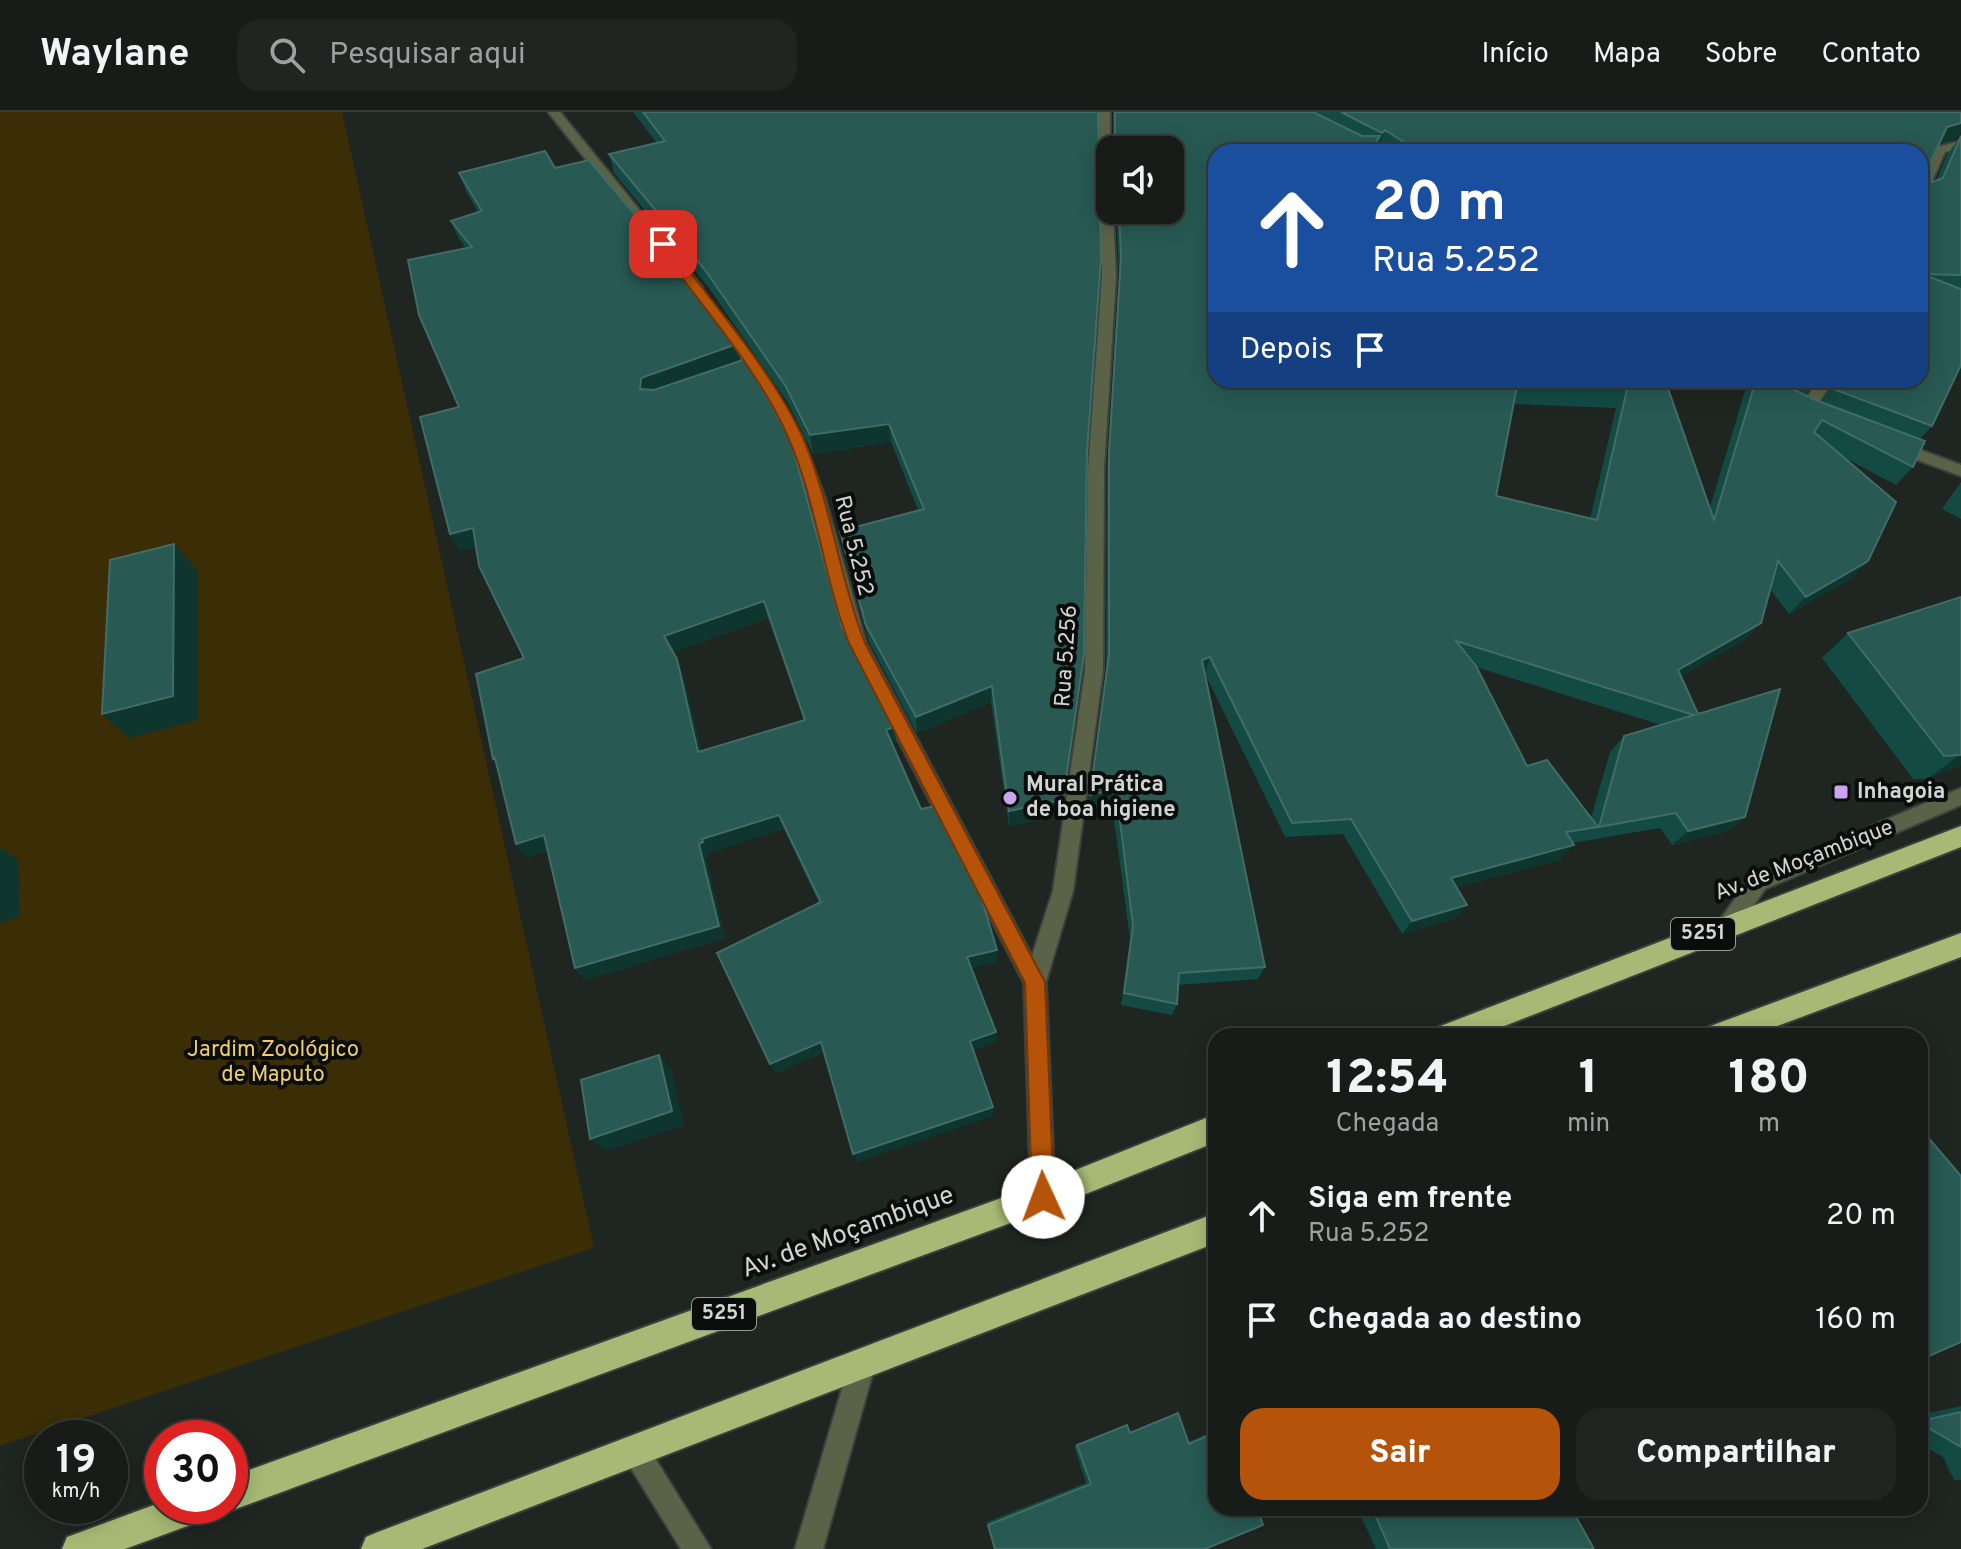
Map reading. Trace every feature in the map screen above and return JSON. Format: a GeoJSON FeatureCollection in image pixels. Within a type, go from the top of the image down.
{"type":"FeatureCollection","features":[{"type":"Feature","properties":{"kind":"highway","name":"Av. de Moçambique"},"geometry":{"type":"LineString","coordinates":[[1467,1028],[1961,836]]}},
{"type":"Feature","properties":{"kind":"highway"},"geometry":{"type":"LineString","coordinates":[[1738,1028],[1961,945]]}},
{"type":"Feature","properties":{"kind":"highway","name":"Av. de Moçambique"},"geometry":{"type":"LineString","coordinates":[[248,1487],[1043,1197],[1208,1131]]}},
{"type":"Feature","properties":{"kind":"highway"},"geometry":{"type":"LineString","coordinates":[[378,1549],[1208,1231]]}},
{"type":"Feature","properties":{"kind":"highway"},"geometry":{"type":"LineString","coordinates":[[79,1549],[148,1524]]}},
{"type":"Feature","properties":{"kind":"street"},"geometry":{"type":"LineString","coordinates":[[554,112],[663,244],[708,306]]}},
{"type":"Feature","properties":{"kind":"street","name":"Rua 5.256"},"geometry":{"type":"LineString","coordinates":[[1043,1197],[1035,982],[1063,891],[1094,671],[1096,470],[1109,276],[1104,112]]}},
{"type":"Feature","properties":{"kind":"street"},"geometry":{"type":"LineString","coordinates":[[1928,177],[1940,150],[1961,145]]}},
{"type":"Feature","properties":{"kind":"street","name":"Rua 5.252"},"geometry":{"type":"LineString","coordinates":[[717,318],[746,369],[794,435],[812,480],[841,600],[857,643],[1035,982]]}},
{"type":"Feature","properties":{"kind":"street"},"geometry":{"type":"LineString","coordinates":[[1755,388],[1812,414],[1823,388]]}},
{"type":"Feature","properties":{"kind":"street"},"geometry":{"type":"LineString","coordinates":[[1876,438],[1961,471]]}},
{"type":"Feature","properties":{"kind":"street"},"geometry":{"type":"LineString","coordinates":[[1729,924],[1758,883],[1961,796]]}},
{"type":"Feature","properties":{"kind":"street"},"geometry":{"type":"LineString","coordinates":[[809,1549],[862,1365]]}},
{"type":"Feature","properties":{"kind":"street"},"geometry":{"type":"LineString","coordinates":[[635,1452],[697,1549]]}},
{"type":"Feature","properties":{"kind":"green space","name":"Jardim Zoológico de Maputo"},"geometry":{"type":"Polygon","coordinates":[[[0,112],[342,112],[594,1248],[78,1420],[24,1420],[24,1438],[0,1446],[0,112]]]}},
{"type":"Feature","properties":{"kind":"building"},"geometry":{"type":"Polygon","coordinates":[[[643,112],[1098,112],[1096,224],[1100,224],[1101,257],[1087,452],[1084,654],[1063,800],[1009,811],[992,686],[916,717],[866,625],[840,531],[924,509],[889,424],[810,435],[785,385],[705,270],[609,154],[665,141],[643,112]]]}},
{"type":"Feature","properties":{"kind":"building"},"geometry":{"type":"Polygon","coordinates":[[[1115,112],[1313,112],[1362,136],[1380,136],[1374,144],[1208,144],[1208,388],[1517,388],[1496,496],[1597,520],[1627,389],[1590,388],[1668,388],[1714,520],[1754,388],[1790,388],[1925,441],[1913,467],[1822,420],[1814,432],[1896,502],[1868,561],[1806,597],[1778,561],[1761,623],[1678,670],[1698,714],[1780,689],[1745,817],[1688,831],[1676,813],[1599,827],[1624,736],[1694,715],[1456,641],[1476,666],[1527,766],[1547,760],[1598,827],[1566,832],[1574,845],[1451,878],[1467,905],[1412,921],[1351,819],[1292,823],[1210,657],[1202,660],[1265,967],[1179,973],[1177,1004],[1124,993],[1133,926],[1116,789],[1090,795],[1109,655],[1109,452],[1121,257],[1120,224],[1184,224],[1184,136],[1115,136],[1115,112]]]}},
{"type":"Feature","properties":{"kind":"building"},"geometry":{"type":"Polygon","coordinates":[[[1341,112],[1960,112],[1961,123],[1947,127],[1931,161],[1932,182],[1943,178],[1961,136],[1961,275],[1928,274],[1928,144],[1407,144],[1385,130],[1382,133],[1341,112]]]}},
{"type":"Feature","properties":{"kind":"building"},"geometry":{"type":"Polygon","coordinates":[[[545,151],[555,168],[589,160],[690,280],[737,344],[641,378],[640,389],[654,390],[746,359],[791,441],[842,627],[894,727],[886,730],[921,809],[936,806],[978,887],[997,950],[967,957],[996,1032],[970,1041],[993,1107],[853,1154],[821,1042],[770,1064],[717,953],[821,902],[779,815],[702,839],[703,842],[699,844],[719,926],[575,968],[544,835],[516,844],[493,759],[476,674],[524,658],[479,566],[473,528],[450,534],[420,417],[459,407],[419,315],[408,260],[472,247],[451,221],[482,211],[459,173],[545,151]],[[764,601],[664,636],[677,659],[698,752],[805,720],[764,601]]]}},
{"type":"Feature","properties":{"kind":"building"},"geometry":{"type":"Polygon","coordinates":[[[1928,276],[1961,289],[1961,365],[1932,426],[1833,389],[1928,388],[1928,276]]]}},
{"type":"Feature","properties":{"kind":"building"},"geometry":{"type":"Polygon","coordinates":[[[174,544],[173,696],[102,714],[110,560],[174,544]]]}},
{"type":"Feature","properties":{"kind":"building"},"geometry":{"type":"Polygon","coordinates":[[[1961,597],[1961,755],[1944,756],[1848,633],[1961,597]]]}},
{"type":"Feature","properties":{"kind":"building"},"geometry":{"type":"Polygon","coordinates":[[[659,1055],[672,1111],[590,1139],[581,1080],[659,1055]]]}},
{"type":"Feature","properties":{"kind":"building"},"geometry":{"type":"Polygon","coordinates":[[[1928,1137],[1961,1176],[1961,1342],[1928,1356],[1928,1137]]]}},
{"type":"Feature","properties":{"kind":"building"},"geometry":{"type":"Polygon","coordinates":[[[1961,1412],[1961,1447],[1928,1428],[1928,1419],[1961,1412]]]}},
{"type":"Feature","properties":{"kind":"building"},"geometry":{"type":"Polygon","coordinates":[[[1178,1413],[1189,1444],[1208,1436],[1208,1516],[1260,1516],[1263,1525],[1205,1549],[995,1549],[988,1525],[1091,1484],[1077,1445],[1127,1425],[1130,1433],[1178,1413]]]}},
{"type":"Feature","properties":{"kind":"building"},"geometry":{"type":"Polygon","coordinates":[[[1376,1516],[1575,1516],[1594,1549],[1390,1549],[1376,1516]]]}},
{"type":"Feature","properties":{"kind":"place","name":"Inhagoia"},"geometry":{"type":"Point","coordinates":[1841,792]}},
{"type":"Feature","properties":{"kind":"place","name":"Mural Prática de boa higiene"},"geometry":{"type":"Point","coordinates":[1010,798]}},
{"type":"Feature","properties":{"kind":"route"},"geometry":{"type":"LineString","coordinates":[[663,244],[753,367],[794,435],[812,480],[841,600],[857,643],[1035,982],[1043,1197]]}}]}
